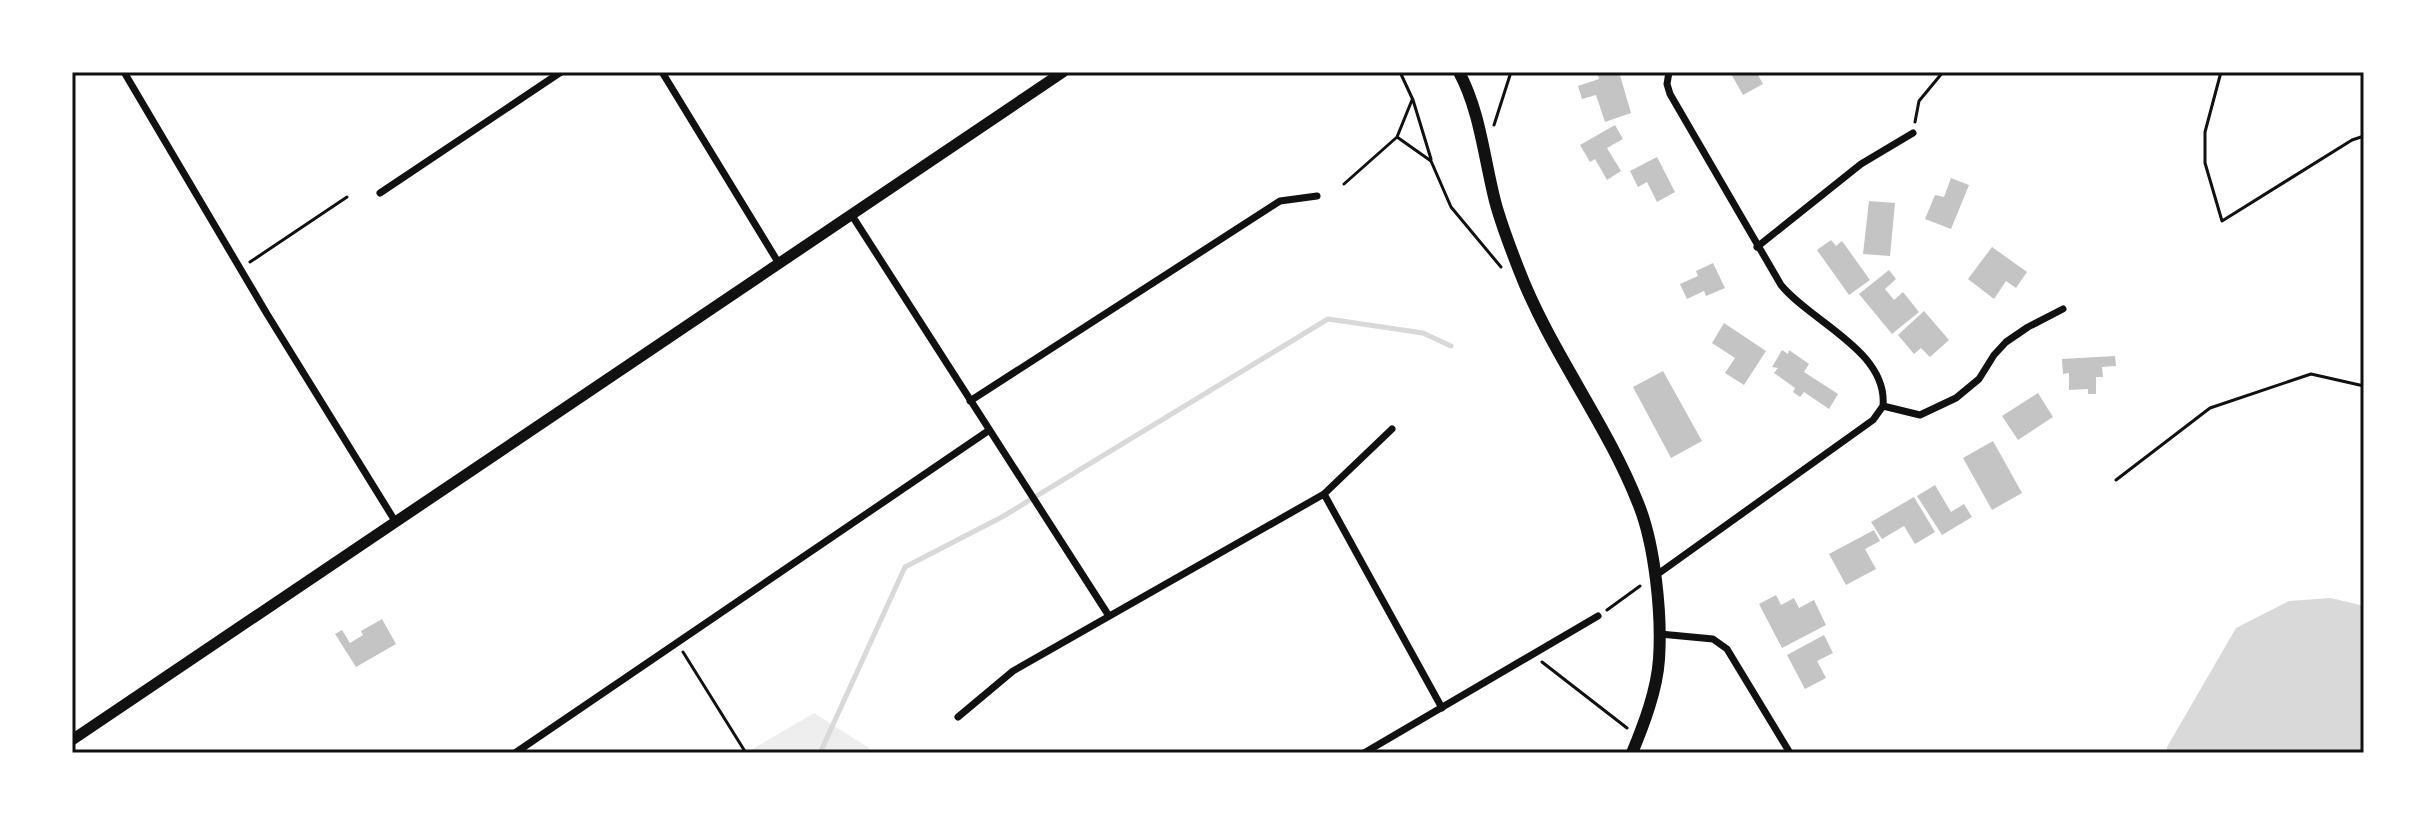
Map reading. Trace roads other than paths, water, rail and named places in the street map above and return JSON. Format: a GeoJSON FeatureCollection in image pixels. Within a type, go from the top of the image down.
{"type":"FeatureCollection","features":[{"type":"Feature","properties":{"kind":"main road"},"geometry":{"type":"LineString","coordinates":[[72,740],[1063,72]]}},
{"type":"Feature","properties":{"kind":"main road"},"geometry":{"type":"LineString","coordinates":[[1459,72],[1469,95],[1495,202],[1532,304],[1638,502],[1648,533],[1660,634],[1659,662],[1632,753]]}},
{"type":"Feature","properties":{"kind":"street"},"geometry":{"type":"LineString","coordinates":[[124,72],[395,521]]}},
{"type":"Feature","properties":{"kind":"street"},"geometry":{"type":"LineString","coordinates":[[380,193],[561,72]]}},
{"type":"Feature","properties":{"kind":"street"},"geometry":{"type":"LineString","coordinates":[[662,72],[778,262]]}},
{"type":"Feature","properties":{"kind":"street"},"geometry":{"type":"LineString","coordinates":[[1654,577],[1867,425],[1883,406],[1884,393],[1871,365],[1858,350],[1790,296],[1757,247],[1670,94],[1667,84],[1669,72]]}},
{"type":"Feature","properties":{"kind":"street"},"geometry":{"type":"LineString","coordinates":[[1757,247],[1861,164],[1913,133]]}},
{"type":"Feature","properties":{"kind":"street"},"geometry":{"type":"LineString","coordinates":[[970,401],[1280,201],[1317,196]]}},
{"type":"Feature","properties":{"kind":"street"},"geometry":{"type":"LineString","coordinates":[[851,214],[1109,616]]}},
{"type":"Feature","properties":{"kind":"street"},"geometry":{"type":"LineString","coordinates":[[1883,406],[1920,415],[1956,398],[1979,379],[2006,342],[2063,309]]}},
{"type":"Feature","properties":{"kind":"street"},"geometry":{"type":"LineString","coordinates":[[958,717],[1013,671],[1324,494],[1392,429]]}},
{"type":"Feature","properties":{"kind":"street"},"geometry":{"type":"LineString","coordinates":[[515,753],[988,431]]}},
{"type":"Feature","properties":{"kind":"street"},"geometry":{"type":"LineString","coordinates":[[1324,494],[1442,708]]}},
{"type":"Feature","properties":{"kind":"street"},"geometry":{"type":"LineString","coordinates":[[1364,753],[1598,616]]}},
{"type":"Feature","properties":{"kind":"street"},"geometry":{"type":"LineString","coordinates":[[1660,634],[1713,639],[1727,649],[1790,753]]}},
{"type":"Feature","properties":{"kind":"waterway"},"geometry":{"type":"LineString","coordinates":[[820,753],[905,567],[1002,517],[1328,319],[1423,333],[1451,346]]}}]}
